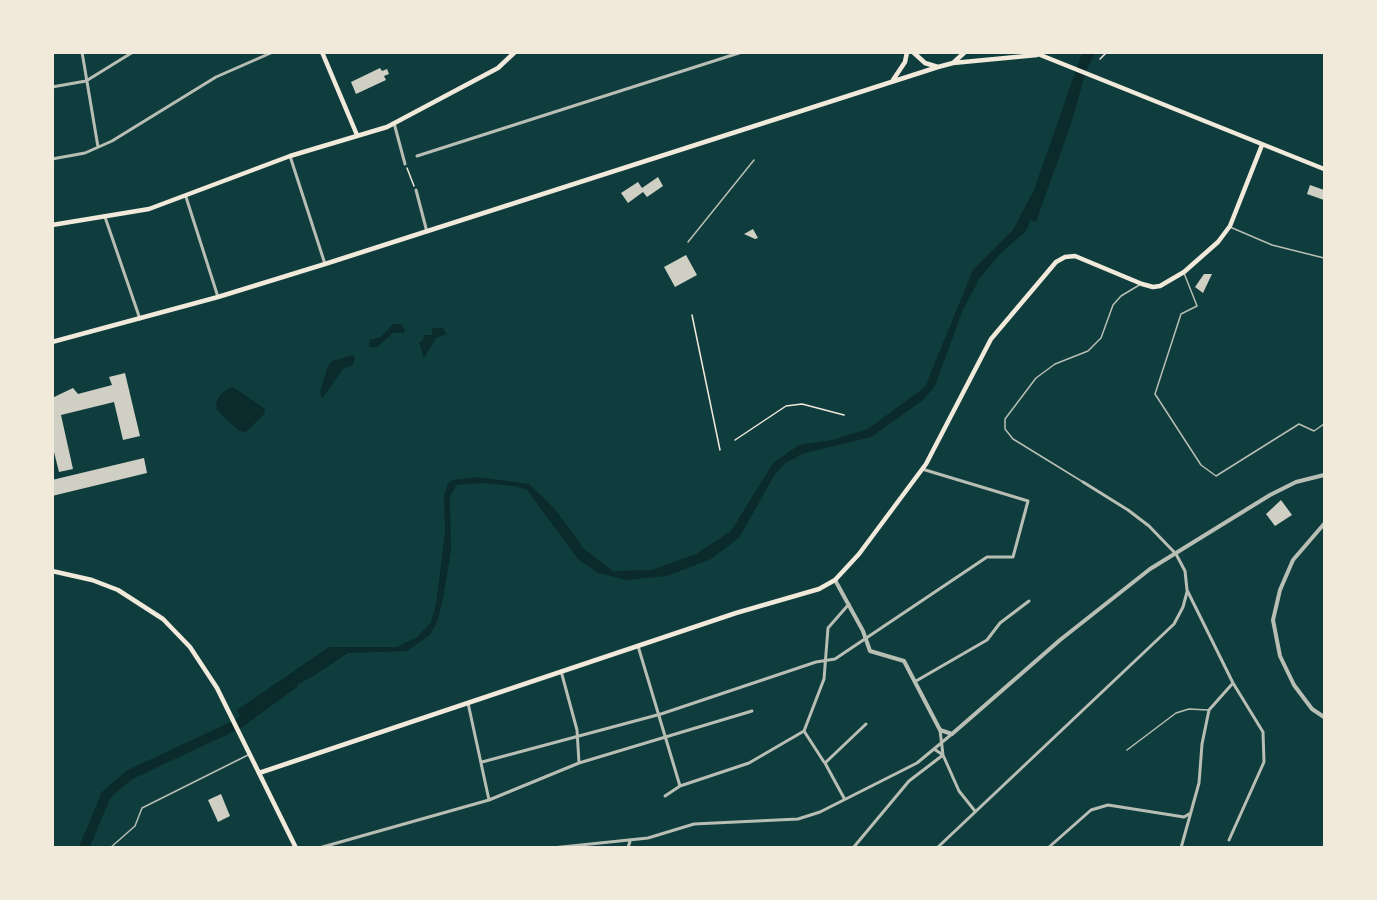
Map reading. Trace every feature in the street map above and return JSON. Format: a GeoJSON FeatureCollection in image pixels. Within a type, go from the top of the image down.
{"type":"FeatureCollection","features":[{"type":"Feature","properties":{"kind":"main road"},"geometry":{"type":"LineString","coordinates":[[322,52],[357,135]]}},
{"type":"Feature","properties":{"kind":"main road"},"geometry":{"type":"LineString","coordinates":[[52,225],[149,209],[291,156],[394,123],[498,68],[515,52]]}},
{"type":"Feature","properties":{"kind":"main road"},"geometry":{"type":"LineString","coordinates":[[893,80],[905,62],[907,52]]}},
{"type":"Feature","properties":{"kind":"main road"},"geometry":{"type":"LineString","coordinates":[[913,52],[925,63],[938,67]]}},
{"type":"Feature","properties":{"kind":"main road"},"geometry":{"type":"LineString","coordinates":[[953,63],[965,52]]}},
{"type":"Feature","properties":{"kind":"main road"},"geometry":{"type":"LineString","coordinates":[[52,342],[218,297],[325,264],[893,80],[953,63],[1035,54],[1324,169]]}},
{"type":"Feature","properties":{"kind":"main road"},"geometry":{"type":"LineString","coordinates":[[259,773],[467,701],[819,589],[835,580],[859,554],[922,469],[991,339],[1056,262],[1065,257],[1075,256],[1142,284],[1160,286],[1184,272],[1218,242],[1230,226],[1262,145]]}},
{"type":"Feature","properties":{"kind":"main road"},"geometry":{"type":"LineString","coordinates":[[52,571],[92,580],[120,591],[163,619],[204,665],[296,848]]}},
{"type":"Feature","properties":{"kind":"street"},"geometry":{"type":"LineString","coordinates":[[82,52],[98,147]]}},
{"type":"Feature","properties":{"kind":"street"},"geometry":{"type":"LineString","coordinates":[[52,87],[86,81],[133,52]]}},
{"type":"Feature","properties":{"kind":"street"},"geometry":{"type":"LineString","coordinates":[[52,159],[98,147],[216,77],[273,52]]}},
{"type":"Feature","properties":{"kind":"street"},"geometry":{"type":"LineString","coordinates":[[417,156],[742,52]]}},
{"type":"Feature","properties":{"kind":"street"},"geometry":{"type":"LineString","coordinates":[[394,123],[405,164]]}},
{"type":"Feature","properties":{"kind":"street"},"geometry":{"type":"LineString","coordinates":[[291,156],[325,264]]}},
{"type":"Feature","properties":{"kind":"street"},"geometry":{"type":"LineString","coordinates":[[416,190],[427,232]]}},
{"type":"Feature","properties":{"kind":"street"},"geometry":{"type":"LineString","coordinates":[[186,197],[218,297]]}},
{"type":"Feature","properties":{"kind":"street"},"geometry":{"type":"LineString","coordinates":[[105,217],[140,319]]}},
{"type":"Feature","properties":{"kind":"street"},"geometry":{"type":"LineString","coordinates":[[482,762],[661,714],[835,659],[987,557],[1008,559],[1013,557],[1028,501],[922,469]]}},
{"type":"Feature","properties":{"kind":"street"},"geometry":{"type":"LineString","coordinates":[[552,848],[601,841],[630,841],[694,824],[798,819],[820,812],[917,763],[1101,606],[1150,569],[1270,495],[1296,482],[1324,474]]}},
{"type":"Feature","properties":{"kind":"street"},"geometry":{"type":"LineString","coordinates":[[937,848],[1174,624],[1183,608],[1187,590],[1185,571],[1176,554],[1135,515],[1083,482]]}},
{"type":"Feature","properties":{"kind":"street"},"geometry":{"type":"LineString","coordinates":[[1324,524],[1293,560],[1282,584],[1273,620],[1280,656],[1294,685],[1312,709],[1324,717]]}},
{"type":"Feature","properties":{"kind":"street"},"geometry":{"type":"LineString","coordinates":[[835,580],[849,604],[870,651],[904,661],[940,730],[943,755],[959,791],[975,811]]}},
{"type":"Feature","properties":{"kind":"street"},"geometry":{"type":"LineString","coordinates":[[1187,590],[1233,683],[1256,717],[1263,732],[1264,762],[1229,840]]}},
{"type":"Feature","properties":{"kind":"street"},"geometry":{"type":"LineString","coordinates":[[916,681],[987,639],[1000,623],[1029,601]]}},
{"type":"Feature","properties":{"kind":"street"},"geometry":{"type":"LineString","coordinates":[[665,796],[680,786],[749,763],[804,731],[824,679],[828,628],[849,604]]}},
{"type":"Feature","properties":{"kind":"street"},"geometry":{"type":"LineString","coordinates":[[638,646],[668,737],[680,786]]}},
{"type":"Feature","properties":{"kind":"street"},"geometry":{"type":"LineString","coordinates":[[561,671],[578,737],[579,763]]}},
{"type":"Feature","properties":{"kind":"street"},"geometry":{"type":"LineString","coordinates":[[1181,848],[1199,783],[1202,744],[1209,710],[1233,683]]}},
{"type":"Feature","properties":{"kind":"street"},"geometry":{"type":"LineString","coordinates":[[467,701],[489,800]]}},
{"type":"Feature","properties":{"kind":"street"},"geometry":{"type":"LineString","coordinates":[[319,848],[489,800],[579,763],[752,711]]}},
{"type":"Feature","properties":{"kind":"street"},"geometry":{"type":"LineString","coordinates":[[825,763],[866,724]]}},
{"type":"Feature","properties":{"kind":"street"},"geometry":{"type":"LineString","coordinates":[[940,730],[952,734]]}},
{"type":"Feature","properties":{"kind":"street"},"geometry":{"type":"LineString","coordinates":[[804,731],[844,798]]}},
{"type":"Feature","properties":{"kind":"street"},"geometry":{"type":"LineString","coordinates":[[934,749],[943,755]]}},
{"type":"Feature","properties":{"kind":"street"},"geometry":{"type":"LineString","coordinates":[[853,848],[909,781],[943,755]]}},
{"type":"Feature","properties":{"kind":"street"},"geometry":{"type":"LineString","coordinates":[[1048,848],[1090,810],[1108,806],[1184,817],[1189,814]]}},
{"type":"Feature","properties":{"kind":"street"},"geometry":{"type":"LineString","coordinates":[[628,848],[630,841]]}},
{"type":"Feature","properties":{"kind":"lane"},"geometry":{"type":"LineString","coordinates":[[688,242],[754,160]]}},
{"type":"Feature","properties":{"kind":"lane"},"geometry":{"type":"LineString","coordinates":[[1230,226],[1272,245],[1324,258]]}},
{"type":"Feature","properties":{"kind":"lane"},"geometry":{"type":"LineString","coordinates":[[1184,272],[1197,306],[1181,314],[1155,394],[1201,465],[1216,476],[1299,424],[1314,431],[1324,424]]}},
{"type":"Feature","properties":{"kind":"lane"},"geometry":{"type":"LineString","coordinates":[[1083,482],[1012,439],[1005,429],[1005,419],[1036,378],[1055,364],[1088,351],[1101,338],[1113,304],[1121,296],[1142,284]]}},
{"type":"Feature","properties":{"kind":"lane"},"geometry":{"type":"LineString","coordinates":[[1127,750],[1176,713],[1196,709],[1209,710]]}},
{"type":"Feature","properties":{"kind":"lane"},"geometry":{"type":"LineString","coordinates":[[110,848],[135,826],[142,808],[250,754]]}},
{"type":"Feature","properties":{"kind":"path"},"geometry":{"type":"LineString","coordinates":[[1100,59],[1107,52]]}},
{"type":"Feature","properties":{"kind":"path"},"geometry":{"type":"LineString","coordinates":[[405,164],[416,190]]}},
{"type":"Feature","properties":{"kind":"path"},"geometry":{"type":"LineString","coordinates":[[692,315],[720,450]]}},
{"type":"Feature","properties":{"kind":"path"},"geometry":{"type":"LineString","coordinates":[[735,440],[778,410],[790,405],[802,404],[844,415]]}},
{"type":"Feature","properties":{"kind":"water"},"geometry":{"type":"Polygon","coordinates":[[[1082,53],[1095,53],[1086,71],[1071,124],[1036,222],[1031,220],[1026,231],[1001,253],[979,279],[962,312],[935,386],[923,400],[871,437],[805,453],[785,463],[775,474],[739,538],[711,559],[667,576],[626,580],[598,573],[578,559],[527,490],[515,486],[483,483],[457,485],[450,496],[451,550],[444,593],[438,620],[430,635],[407,651],[348,653],[312,677],[265,700],[249,715],[245,726],[237,710],[329,647],[397,647],[417,637],[431,622],[436,604],[445,532],[444,496],[448,483],[453,480],[478,477],[529,484],[554,508],[584,549],[613,571],[652,570],[696,554],[731,531],[773,463],[799,445],[832,440],[868,429],[925,387],[973,270],[1013,230],[1034,190],[1082,53]]]}},
{"type":"Feature","properties":{"kind":"water"},"geometry":{"type":"Polygon","coordinates":[[[393,324],[401,324],[405,330],[404,333],[393,333],[377,347],[369,347],[369,340],[381,337],[393,324]]]}},
{"type":"Feature","properties":{"kind":"water"},"geometry":{"type":"Polygon","coordinates":[[[432,328],[443,328],[447,334],[436,338],[424,358],[419,342],[423,341],[424,335],[432,335],[432,328]]]}},
{"type":"Feature","properties":{"kind":"water"},"geometry":{"type":"Polygon","coordinates":[[[353,355],[355,359],[353,365],[343,369],[322,399],[320,392],[328,366],[332,361],[353,355]]]}},
{"type":"Feature","properties":{"kind":"water"},"geometry":{"type":"Polygon","coordinates":[[[233,387],[265,409],[264,414],[246,432],[239,431],[217,410],[216,403],[220,395],[233,387]]]}},
{"type":"Feature","properties":{"kind":"building"},"geometry":{"type":"Polygon","coordinates":[[[380,68],[382,71],[387,69],[389,74],[384,76],[386,80],[356,94],[351,82],[380,68]]]}},
{"type":"Feature","properties":{"kind":"building"},"geometry":{"type":"Polygon","coordinates":[[[658,177],[663,186],[647,197],[643,192],[628,203],[621,193],[638,182],[642,188],[658,177]]]}},
{"type":"Feature","properties":{"kind":"building"},"geometry":{"type":"Polygon","coordinates":[[[1310,185],[1324,190],[1324,200],[1307,194],[1310,185]]]}},
{"type":"Feature","properties":{"kind":"building"},"geometry":{"type":"Polygon","coordinates":[[[753,229],[758,238],[744,234],[753,229]]]}},
{"type":"Feature","properties":{"kind":"building"},"geometry":{"type":"Polygon","coordinates":[[[686,255],[697,275],[675,287],[664,267],[686,255]]]}},
{"type":"Feature","properties":{"kind":"building"},"geometry":{"type":"Polygon","coordinates":[[[1204,274],[1212,274],[1203,293],[1195,287],[1204,274]]]}},
{"type":"Feature","properties":{"kind":"building"},"geometry":{"type":"Polygon","coordinates":[[[125,373],[140,436],[123,440],[114,402],[61,415],[73,469],[59,472],[52,444],[52,398],[73,388],[78,394],[112,385],[109,377],[125,373]]]}},
{"type":"Feature","properties":{"kind":"building"},"geometry":{"type":"Polygon","coordinates":[[[144,458],[147,473],[52,496],[52,480],[144,458]]]}},
{"type":"Feature","properties":{"kind":"building"},"geometry":{"type":"Polygon","coordinates":[[[1281,500],[1292,515],[1275,526],[1266,514],[1281,500]]]}},
{"type":"Feature","properties":{"kind":"building"},"geometry":{"type":"Polygon","coordinates":[[[221,794],[230,816],[218,822],[208,800],[221,794]]]}},
{"type":"Feature","properties":{"kind":"waterway"},"geometry":{"type":"LineString","coordinates":[[84,848],[106,795],[129,775],[238,724],[293,684]]}}]}
